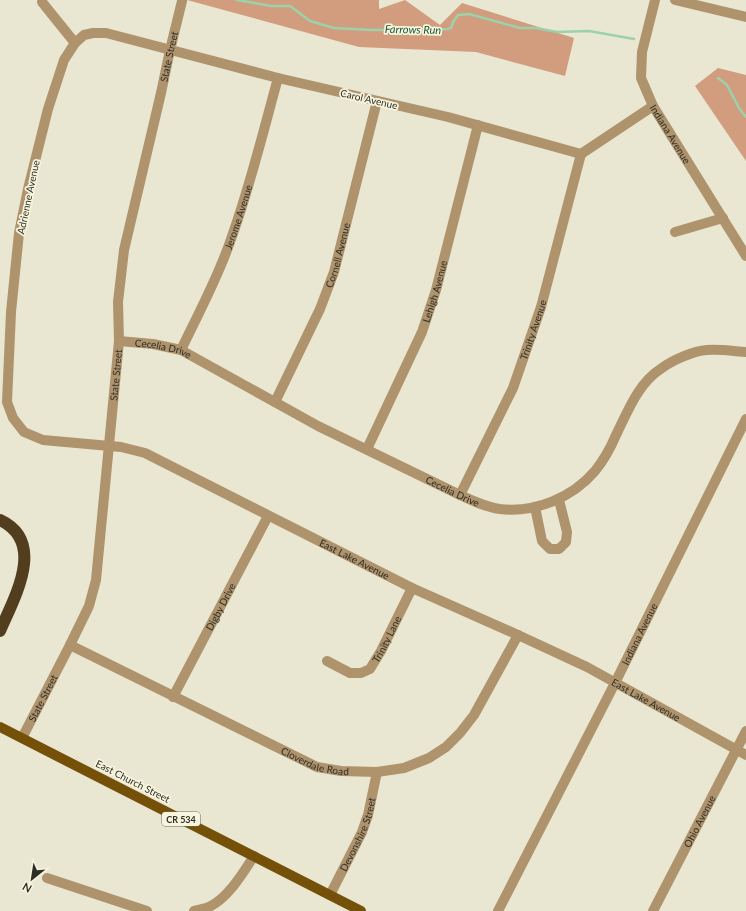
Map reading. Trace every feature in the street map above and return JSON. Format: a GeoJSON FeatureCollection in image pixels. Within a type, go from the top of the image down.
{"type":"FeatureCollection","features":[{"type":"Feature","properties":{"kind":"highway"},"geometry":{"type":"LineString","coordinates":[[0,520],[11,527],[19,536],[25,554],[24,568],[19,586],[0,631]]}},
{"type":"Feature","properties":{"kind":"main road","name":"East Church Street"},"geometry":{"type":"LineString","coordinates":[[0,727],[361,911]]}},
{"type":"Feature","properties":{"kind":"street","name":"Indiana Avenue"},"geometry":{"type":"LineString","coordinates":[[655,0],[642,52],[640,68],[641,78],[653,106],[746,256]]}},
{"type":"Feature","properties":{"kind":"street"},"geometry":{"type":"LineString","coordinates":[[674,0],[746,17]]}},
{"type":"Feature","properties":{"kind":"street","name":"State Street"},"geometry":{"type":"LineString","coordinates":[[22,738],[89,606],[96,580],[119,341],[118,302],[124,250],[182,1]]}},
{"type":"Feature","properties":{"kind":"street"},"geometry":{"type":"LineString","coordinates":[[42,2],[75,42]]}},
{"type":"Feature","properties":{"kind":"street","name":"Carol Avenue"},"geometry":{"type":"LineString","coordinates":[[75,42],[84,35],[106,33],[278,78],[448,117],[581,154]]}},
{"type":"Feature","properties":{"kind":"street","name":"Adrienne Avenue"},"geometry":{"type":"LineString","coordinates":[[9,357],[11,312],[19,233],[28,189],[48,109],[64,60],[75,42]]}},
{"type":"Feature","properties":{"kind":"street","name":"Jerome Avenue"},"geometry":{"type":"LineString","coordinates":[[181,350],[220,269],[232,238],[278,78]]}},
{"type":"Feature","properties":{"kind":"street","name":"Cornell Avenue"},"geometry":{"type":"LineString","coordinates":[[275,402],[320,309],[334,272],[377,101]]}},
{"type":"Feature","properties":{"kind":"street"},"geometry":{"type":"LineString","coordinates":[[581,154],[653,106]]}},
{"type":"Feature","properties":{"kind":"street","name":"Lehigh Avenue"},"geometry":{"type":"LineString","coordinates":[[367,449],[422,332],[436,290],[478,125]]}},
{"type":"Feature","properties":{"kind":"street","name":"Trinity Avenue"},"geometry":{"type":"LineString","coordinates":[[460,495],[514,388],[541,307],[581,154]]}},
{"type":"Feature","properties":{"kind":"street"},"geometry":{"type":"LineString","coordinates":[[675,232],[723,218]]}},
{"type":"Feature","properties":{"kind":"street","name":"Cecelia Drive"},"geometry":{"type":"LineString","coordinates":[[119,341],[153,344],[181,350],[318,426],[460,495],[484,505],[499,509],[516,510],[535,507],[559,500],[581,486],[596,470],[616,436],[639,390],[662,368],[687,355],[706,350],[746,352]]}},
{"type":"Feature","properties":{"kind":"street","name":"East Lake Avenue"},"geometry":{"type":"LineString","coordinates":[[9,357],[7,402],[13,418],[24,432],[42,440],[134,449],[412,588],[586,667],[746,755]]}},
{"type":"Feature","properties":{"kind":"street","name":"Indiana Avenue"},"geometry":{"type":"LineString","coordinates":[[498,911],[615,683],[746,419]]}},
{"type":"Feature","properties":{"kind":"street"},"geometry":{"type":"LineString","coordinates":[[535,507],[542,541],[550,549],[559,549],[566,542],[567,532],[559,500]]}},
{"type":"Feature","properties":{"kind":"street","name":"Digby Drive"},"geometry":{"type":"LineString","coordinates":[[173,697],[268,516]]}},
{"type":"Feature","properties":{"kind":"street","name":"Trinity Lane"},"geometry":{"type":"LineString","coordinates":[[326,661],[350,673],[361,673],[370,669],[381,651],[412,588]]}},
{"type":"Feature","properties":{"kind":"street","name":"Cloverdale Road"},"geometry":{"type":"LineString","coordinates":[[70,645],[317,767],[341,771],[377,772],[404,768],[429,758],[446,747],[460,733],[474,715],[518,635]]}},
{"type":"Feature","properties":{"kind":"street","name":"Ohio Avenue"},"geometry":{"type":"LineString","coordinates":[[653,911],[746,731]]}},
{"type":"Feature","properties":{"kind":"street","name":"Devonshire Street"},"geometry":{"type":"LineString","coordinates":[[330,895],[362,832],[368,815],[377,772]]}},
{"type":"Feature","properties":{"kind":"street"},"geometry":{"type":"LineString","coordinates":[[194,911],[209,907],[222,897],[237,881],[254,856]]}},
{"type":"Feature","properties":{"kind":"street"},"geometry":{"type":"LineString","coordinates":[[47,878],[147,911]]}},
{"type":"Feature","properties":{"kind":"shaded area"},"geometry":{"type":"Polygon","coordinates":[[[187,0],[379,0],[379,9],[405,0],[440,25],[462,3],[574,38],[565,76],[476,52],[359,47],[187,0]]]}},
{"type":"Feature","properties":{"kind":"shaded area"},"geometry":{"type":"Polygon","coordinates":[[[718,68],[746,75],[746,161],[695,86],[718,68]]]}},
{"type":"Feature","properties":{"kind":"waterway","name":"Farrows Run"},"geometry":{"type":"LineString","coordinates":[[237,0],[271,6],[290,6],[310,21],[334,28],[372,30],[448,29],[451,28],[458,15],[469,14],[520,28],[536,28],[557,32],[589,31],[634,39]]}},
{"type":"Feature","properties":{"kind":"waterway","name":"Farrows Run"},"geometry":{"type":"LineString","coordinates":[[718,78],[727,85],[739,108],[746,117]]}}]}
